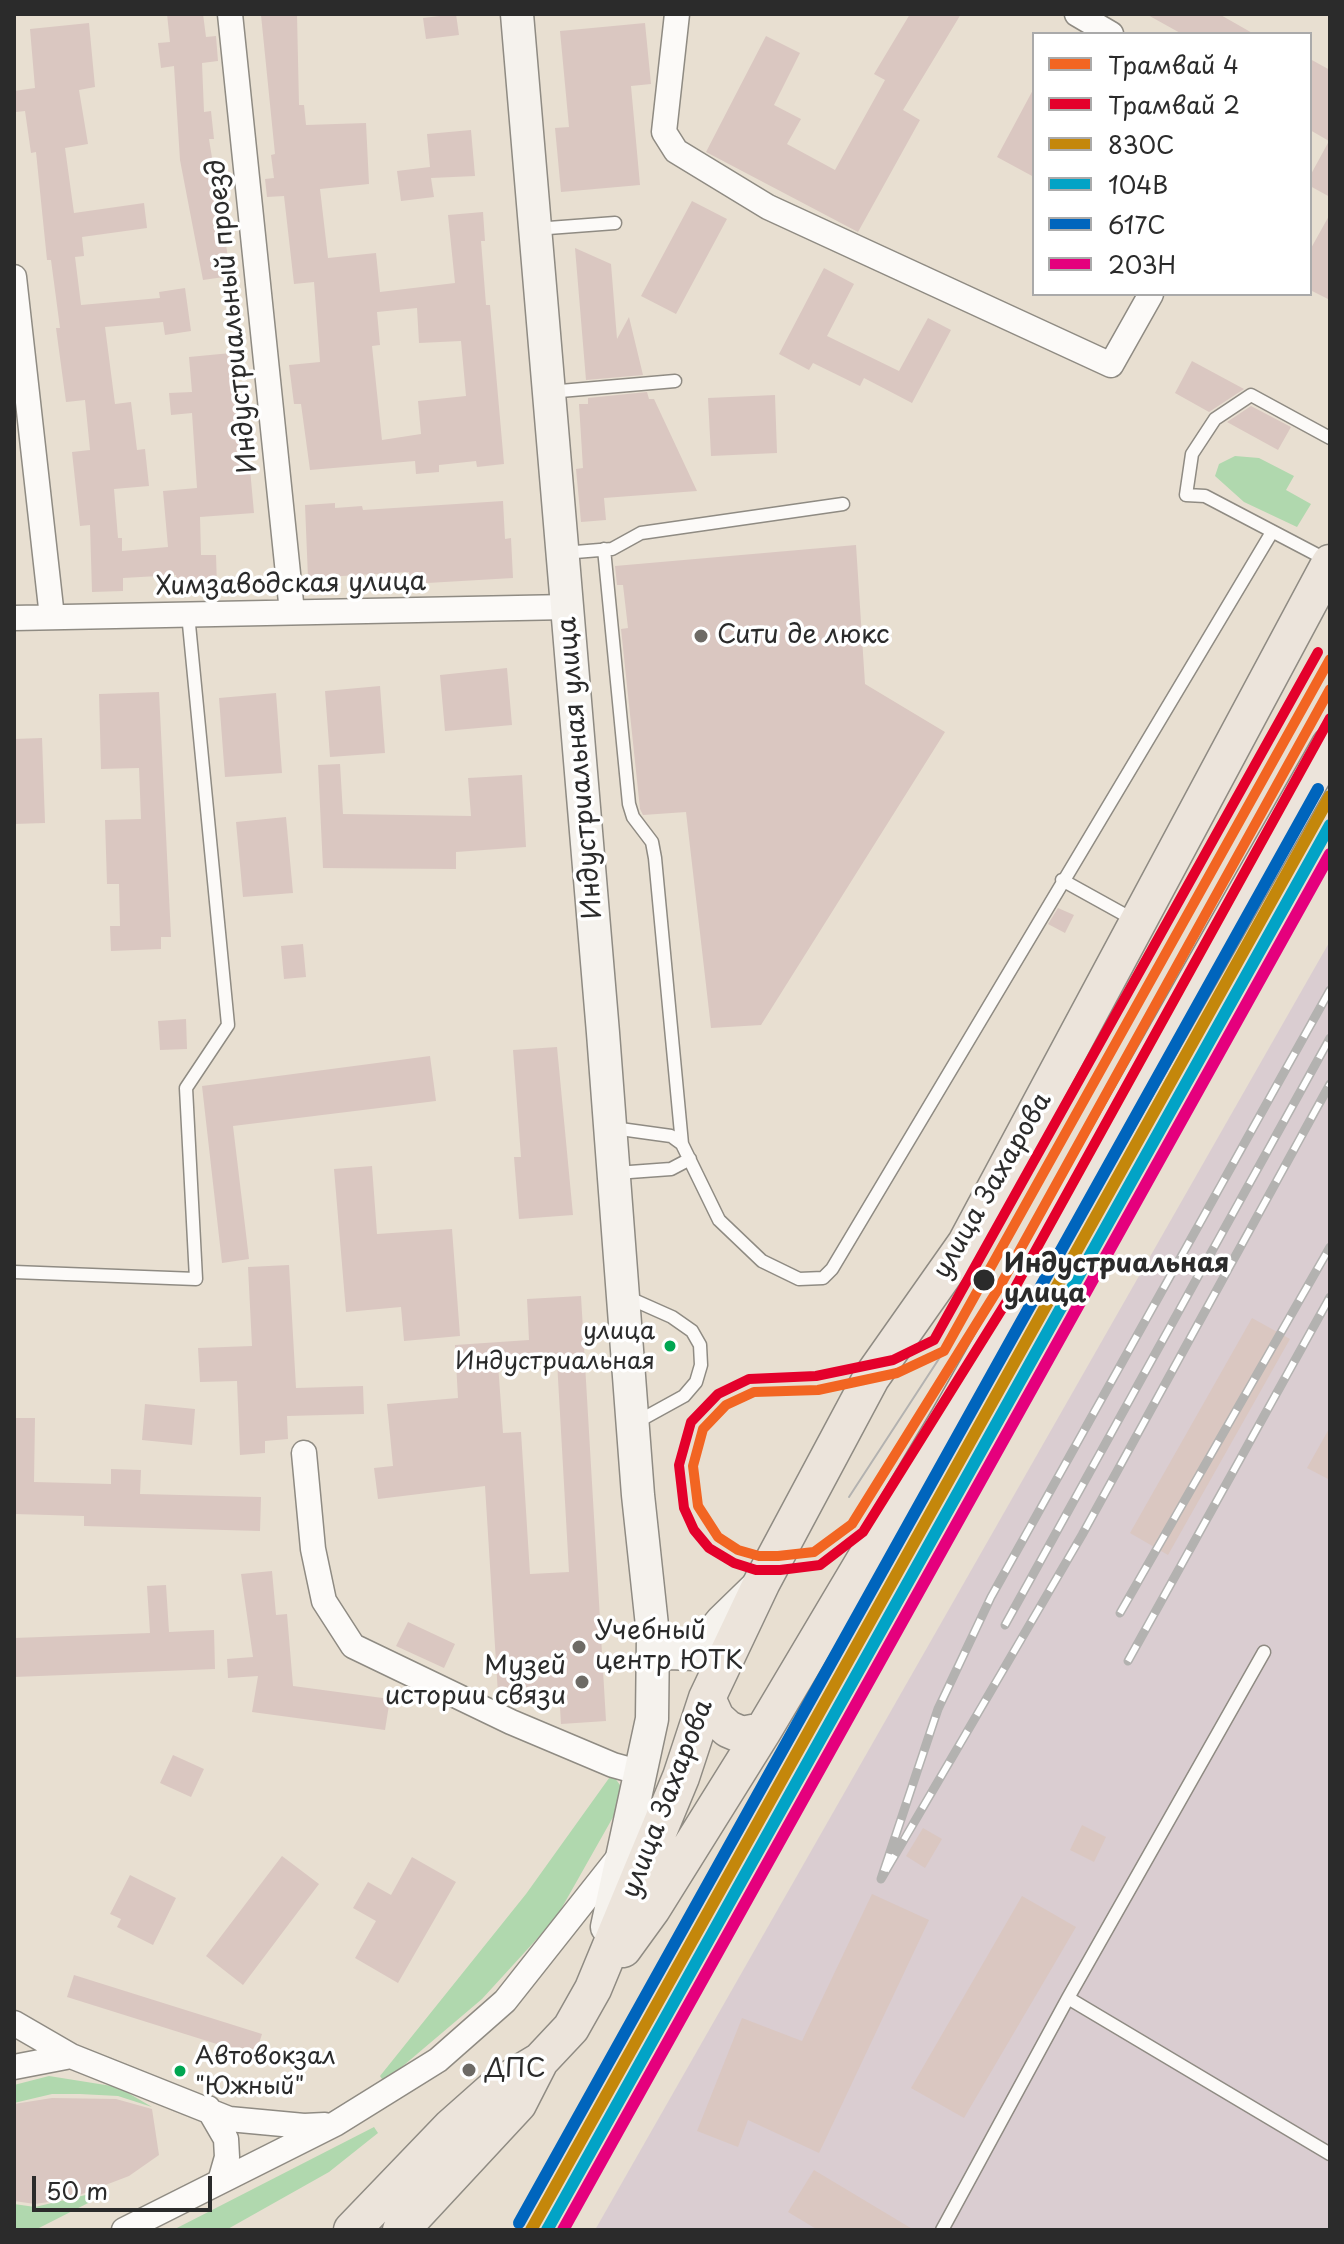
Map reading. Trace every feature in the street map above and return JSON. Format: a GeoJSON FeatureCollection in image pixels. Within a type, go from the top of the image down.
{"type":"FeatureCollection","features":[{"type":"Feature","properties":{"kind":"main road","name":"Индустриальная улица"},"geometry":{"type":"LineString","coordinates":[[517,14],[568,607],[632,1424],[653,1635],[652,1719],[593,1989]]}},
{"type":"Feature","properties":{"kind":"main road","name":"улица Захарова"},"geometry":{"type":"LineString","coordinates":[[352,2230],[495,2088],[540,2061],[571,2028],[593,1989],[681,1777],[707,1698],[762,1582],[871,1378],[966,1243],[1330,562]]}},
{"type":"Feature","properties":{"kind":"main road","name":"улица Захарова"},"geometry":{"type":"LineString","coordinates":[[593,1989],[652,1909],[763,1731],[949,1418],[1330,745]]}},
{"type":"Feature","properties":{"kind":"main road"},"geometry":{"type":"LineString","coordinates":[[653,1635],[669,1653],[695,1654],[722,1621],[762,1582]]}},
{"type":"Feature","properties":{"kind":"main road"},"geometry":{"type":"LineString","coordinates":[[707,1698],[716,1718],[728,1729],[742,1735],[763,1731]]}},
{"type":"Feature","properties":{"kind":"main road"},"geometry":{"type":"LineString","coordinates":[[652,1719],[661,1755],[681,1777],[713,1787],[732,1780]]}},
{"type":"Feature","properties":{"kind":"main road","name":"улица Захарова"},"geometry":{"type":"LineString","coordinates":[[401,2230],[518,2104],[540,2061]]}},
{"type":"Feature","properties":{"kind":"street","name":"Индустриальный проезд"},"geometry":{"type":"LineString","coordinates":[[230,14],[292,612]]}},
{"type":"Feature","properties":{"kind":"street"},"geometry":{"type":"LineString","coordinates":[[677,14],[664,132],[676,151],[768,207],[1111,365],[1150,296]]}},
{"type":"Feature","properties":{"kind":"street"},"geometry":{"type":"LineString","coordinates":[[1077,14],[1108,32]]}},
{"type":"Feature","properties":{"kind":"street"},"geometry":{"type":"LineString","coordinates":[[14,277],[52,617]]}},
{"type":"Feature","properties":{"kind":"street","name":"Химзаводская улица"},"geometry":{"type":"LineString","coordinates":[[14,618],[568,607]]}},
{"type":"Feature","properties":{"kind":"street"},"geometry":{"type":"LineString","coordinates":[[304,1453],[313,1549],[324,1601],[353,1646],[511,1722],[613,1765],[642,1773]]}},
{"type":"Feature","properties":{"kind":"street"},"geometry":{"type":"LineString","coordinates":[[124,2230],[221,2178],[335,2124],[438,2060],[505,2001],[622,1853]]}},
{"type":"Feature","properties":{"kind":"street"},"geometry":{"type":"LineString","coordinates":[[14,2023],[71,2056],[208,2108],[229,2119],[259,2123],[335,2124]]}},
{"type":"Feature","properties":{"kind":"street"},"geometry":{"type":"LineString","coordinates":[[14,2067],[71,2056]]}},
{"type":"Feature","properties":{"kind":"street"},"geometry":{"type":"LineString","coordinates":[[208,2108],[226,2139],[227,2157],[221,2178]]}},
{"type":"Feature","properties":{"kind":"lane"},"geometry":{"type":"LineString","coordinates":[[535,229],[615,223]]}},
{"type":"Feature","properties":{"kind":"lane"},"geometry":{"type":"LineString","coordinates":[[549,392],[675,381]]}},
{"type":"Feature","properties":{"kind":"lane"},"geometry":{"type":"LineString","coordinates":[[1330,438],[1251,395],[1215,419],[1192,454],[1186,495],[1205,496],[1330,562]]}},
{"type":"Feature","properties":{"kind":"lane"},"geometry":{"type":"LineString","coordinates":[[563,553],[604,549],[641,533],[843,504]]}},
{"type":"Feature","properties":{"kind":"lane"},"geometry":{"type":"LineString","coordinates":[[604,549],[629,804],[652,842],[655,858],[682,1144],[719,1220],[762,1261],[799,1279],[823,1278],[840,1255],[1272,532]]}},
{"type":"Feature","properties":{"kind":"lane"},"geometry":{"type":"LineString","coordinates":[[14,1272],[196,1279],[186,1088],[228,1025],[188,614]]}},
{"type":"Feature","properties":{"kind":"lane"},"geometry":{"type":"LineString","coordinates":[[1062,880],[1138,923]]}},
{"type":"Feature","properties":{"kind":"lane"},"geometry":{"type":"LineString","coordinates":[[610,1128],[671,1136],[682,1144]]}},
{"type":"Feature","properties":{"kind":"lane"},"geometry":{"type":"LineString","coordinates":[[614,1173],[671,1169],[690,1159]]}},
{"type":"Feature","properties":{"kind":"lane"},"geometry":{"type":"LineString","coordinates":[[623,1295],[672,1317],[692,1331],[700,1345],[701,1365],[696,1382],[684,1396],[632,1424]]}},
{"type":"Feature","properties":{"kind":"lane"},"geometry":{"type":"LineString","coordinates":[[942,2230],[1068,1998],[1264,1652]]}},
{"type":"Feature","properties":{"kind":"lane"},"geometry":{"type":"LineString","coordinates":[[1068,1998],[1330,2154]]}},
{"type":"Feature","properties":{"kind":"shaded area"},"geometry":{"type":"Polygon","coordinates":[[[1330,941],[1330,2230],[595,2230],[1330,941]]]}},
{"type":"Feature","properties":{"kind":"green space"},"geometry":{"type":"Polygon","coordinates":[[[1235,456],[1259,458],[1294,476],[1286,490],[1311,504],[1297,527],[1244,502],[1215,476],[1219,464],[1235,456]]]}},
{"type":"Feature","properties":{"kind":"green space"},"geometry":{"type":"Polygon","coordinates":[[[612,1774],[620,1785],[621,1803],[556,1918],[482,1999],[384,2082],[380,2076],[526,1894],[612,1774]]]}},
{"type":"Feature","properties":{"kind":"green space"},"geometry":{"type":"Polygon","coordinates":[[[49,2076],[118,2087],[152,2107],[118,2096],[80,2094],[52,2094],[14,2103],[14,2085],[49,2076]]]}},
{"type":"Feature","properties":{"kind":"green space"},"geometry":{"type":"Polygon","coordinates":[[[374,2127],[378,2133],[329,2172],[226,2230],[173,2230],[374,2127]]]}},
{"type":"Feature","properties":{"kind":"green space"},"geometry":{"type":"Polygon","coordinates":[[[94,2193],[96,2199],[35,2230],[14,2230],[14,2204],[35,2207],[94,2193]]]}},
{"type":"Feature","properties":{"kind":"building"},"geometry":{"type":"Polygon","coordinates":[[[167,14],[203,14],[206,37],[216,36],[218,61],[202,63],[204,112],[211,111],[214,139],[209,139],[231,276],[203,280],[180,160],[174,66],[161,68],[158,43],[170,42],[167,14]]]}},
{"type":"Feature","properties":{"kind":"building"},"geometry":{"type":"Polygon","coordinates":[[[297,14],[299,105],[304,105],[306,125],[366,123],[369,184],[320,189],[328,258],[376,253],[380,292],[455,283],[448,215],[483,212],[485,241],[481,241],[486,305],[490,305],[504,464],[477,467],[476,461],[439,465],[439,472],[416,474],[415,461],[310,470],[301,404],[294,404],[289,365],[320,362],[314,282],[294,284],[284,196],[267,197],[265,179],[274,178],[271,155],[275,154],[261,15],[297,14]],[[417,308],[377,312],[380,345],[372,346],[382,440],[421,434],[418,401],[466,396],[461,341],[419,343],[417,308]]]}},
{"type":"Feature","properties":{"kind":"building"},"geometry":{"type":"Polygon","coordinates":[[[456,14],[459,35],[426,39],[423,18],[456,14]]]}},
{"type":"Feature","properties":{"kind":"building"},"geometry":{"type":"Polygon","coordinates":[[[910,14],[961,14],[903,110],[920,120],[858,232],[706,152],[766,36],[800,53],[774,105],[801,119],[787,144],[835,170],[885,80],[874,74],[910,14]]]}},
{"type":"Feature","properties":{"kind":"building"},"geometry":{"type":"Polygon","coordinates":[[[1146,14],[1219,14],[1250,32],[1178,32],[1146,14]]]}},
{"type":"Feature","properties":{"kind":"building"},"geometry":{"type":"Polygon","coordinates":[[[89,23],[95,87],[79,90],[88,144],[65,148],[74,213],[144,203],[147,228],[82,237],[84,256],[75,257],[81,305],[160,298],[159,292],[185,288],[191,331],[165,335],[163,322],[105,327],[115,404],[131,402],[137,450],[145,449],[149,486],[114,489],[118,538],[122,538],[122,551],[168,547],[163,491],[197,488],[192,413],[171,415],[169,393],[192,392],[189,357],[231,353],[238,432],[252,431],[254,457],[249,458],[254,513],[200,517],[201,555],[216,555],[217,587],[176,589],[176,575],[123,578],[123,591],[92,592],[90,525],[80,526],[72,452],[90,450],[85,400],[66,402],[56,328],[60,328],[51,260],[47,260],[36,152],[31,153],[25,111],[16,112],[14,96],[14,91],[35,88],[30,29],[89,23]]]}},
{"type":"Feature","properties":{"kind":"building"},"geometry":{"type":"Polygon","coordinates":[[[645,23],[651,84],[631,86],[640,185],[561,192],[555,128],[569,127],[560,31],[645,23]]]}},
{"type":"Feature","properties":{"kind":"building"},"geometry":{"type":"Polygon","coordinates":[[[1312,60],[1330,70],[1330,197],[1312,187],[1312,172],[1329,141],[1312,131],[1312,60]]]}},
{"type":"Feature","properties":{"kind":"building"},"geometry":{"type":"Polygon","coordinates":[[[1032,92],[1032,176],[997,157],[1032,92]]]}},
{"type":"Feature","properties":{"kind":"building"},"geometry":{"type":"Polygon","coordinates":[[[471,130],[475,176],[431,178],[434,197],[401,201],[397,171],[430,167],[427,134],[471,130]]]}},
{"type":"Feature","properties":{"kind":"building"},"geometry":{"type":"Polygon","coordinates":[[[692,201],[727,219],[676,314],[641,296],[692,201]]]}},
{"type":"Feature","properties":{"kind":"building"},"geometry":{"type":"Polygon","coordinates":[[[1330,214],[1330,300],[1312,291],[1312,246],[1330,214]]]}},
{"type":"Feature","properties":{"kind":"building"},"geometry":{"type":"Polygon","coordinates":[[[575,248],[611,264],[617,339],[629,317],[643,375],[586,380],[575,248]]]}},
{"type":"Feature","properties":{"kind":"building"},"geometry":{"type":"Polygon","coordinates":[[[824,268],[854,284],[827,336],[899,371],[928,318],[951,330],[912,403],[864,378],[860,386],[813,363],[809,370],[779,354],[824,268]]]}},
{"type":"Feature","properties":{"kind":"building"},"geometry":{"type":"Polygon","coordinates":[[[1192,361],[1244,389],[1209,412],[1175,393],[1192,361]]]}},
{"type":"Feature","properties":{"kind":"building"},"geometry":{"type":"Polygon","coordinates":[[[647,392],[649,399],[654,399],[697,491],[604,498],[606,520],[581,522],[576,469],[583,468],[579,404],[588,404],[588,398],[647,392]]]}},
{"type":"Feature","properties":{"kind":"building"},"geometry":{"type":"Polygon","coordinates":[[[775,395],[777,453],[711,456],[708,398],[775,395]]]}},
{"type":"Feature","properties":{"kind":"building"},"geometry":{"type":"Polygon","coordinates":[[[1251,406],[1291,427],[1278,450],[1227,422],[1251,406]]]}},
{"type":"Feature","properties":{"kind":"building"},"geometry":{"type":"Polygon","coordinates":[[[503,501],[505,539],[511,538],[513,578],[410,584],[409,572],[308,578],[305,505],[335,503],[335,508],[362,506],[363,510],[503,501]]]}},
{"type":"Feature","properties":{"kind":"building"},"geometry":{"type":"Polygon","coordinates":[[[856,545],[865,684],[945,732],[761,1025],[711,1028],[686,812],[643,815],[640,809],[621,629],[628,628],[623,585],[617,585],[615,566],[856,545]]]}},
{"type":"Feature","properties":{"kind":"building"},"geometry":{"type":"Polygon","coordinates":[[[507,668],[512,725],[445,731],[440,675],[507,668]]]}},
{"type":"Feature","properties":{"kind":"building"},"geometry":{"type":"Polygon","coordinates":[[[380,686],[385,753],[330,757],[325,691],[380,686]]]}},
{"type":"Feature","properties":{"kind":"building"},"geometry":{"type":"Polygon","coordinates":[[[159,692],[171,937],[161,937],[161,949],[111,951],[110,926],[120,926],[119,884],[107,884],[105,820],[141,819],[139,768],[101,769],[99,694],[159,692]]]}},
{"type":"Feature","properties":{"kind":"building"},"geometry":{"type":"Polygon","coordinates":[[[276,693],[282,773],[225,777],[219,698],[276,693]]]}},
{"type":"Feature","properties":{"kind":"building"},"geometry":{"type":"Polygon","coordinates":[[[42,738],[45,823],[14,824],[14,739],[42,738]]]}},
{"type":"Feature","properties":{"kind":"building"},"geometry":{"type":"Polygon","coordinates":[[[340,764],[343,814],[471,816],[468,778],[522,775],[526,847],[456,852],[456,869],[323,868],[318,765],[340,764]]]}},
{"type":"Feature","properties":{"kind":"building"},"geometry":{"type":"Polygon","coordinates":[[[286,817],[293,893],[243,897],[236,822],[286,817]]]}},
{"type":"Feature","properties":{"kind":"building"},"geometry":{"type":"Polygon","coordinates":[[[1058,908],[1074,915],[1065,933],[1048,924],[1058,908]]]}},
{"type":"Feature","properties":{"kind":"building"},"geometry":{"type":"Polygon","coordinates":[[[303,944],[306,977],[284,979],[281,946],[303,944]]]}},
{"type":"Feature","properties":{"kind":"building"},"geometry":{"type":"Polygon","coordinates":[[[186,1019],[187,1049],[160,1050],[158,1021],[186,1019]]]}},
{"type":"Feature","properties":{"kind":"building"},"geometry":{"type":"Polygon","coordinates":[[[557,1047],[573,1215],[519,1219],[514,1157],[521,1157],[513,1050],[557,1047]]]}},
{"type":"Feature","properties":{"kind":"building"},"geometry":{"type":"Polygon","coordinates":[[[430,1056],[436,1101],[233,1126],[249,1259],[222,1263],[202,1086],[430,1056]]]}},
{"type":"Feature","properties":{"kind":"building"},"geometry":{"type":"Polygon","coordinates":[[[372,1166],[377,1234],[452,1229],[460,1336],[404,1341],[401,1307],[346,1312],[334,1169],[372,1166]]]}},
{"type":"Feature","properties":{"kind":"building"},"geometry":{"type":"Polygon","coordinates":[[[289,1265],[296,1388],[363,1386],[364,1414],[287,1416],[288,1439],[265,1441],[265,1453],[240,1455],[237,1381],[200,1382],[198,1348],[252,1346],[248,1267],[289,1265]]]}},
{"type":"Feature","properties":{"kind":"building"},"geometry":{"type":"Polygon","coordinates":[[[581,1296],[606,1721],[561,1724],[559,1691],[498,1694],[485,1486],[378,1499],[374,1468],[393,1466],[387,1404],[458,1398],[455,1345],[529,1340],[527,1299],[581,1296]],[[557,1361],[498,1364],[503,1433],[521,1432],[530,1574],[569,1572],[557,1361]]]}},
{"type":"Feature","properties":{"kind":"building"},"geometry":{"type":"Polygon","coordinates":[[[1252,1318],[1290,1339],[1168,1555],[1130,1533],[1252,1318]]]}},
{"type":"Feature","properties":{"kind":"building"},"geometry":{"type":"Polygon","coordinates":[[[145,1404],[195,1409],[192,1445],[142,1440],[145,1404]]]}},
{"type":"Feature","properties":{"kind":"building"},"geometry":{"type":"Polygon","coordinates":[[[14,1418],[35,1418],[34,1482],[111,1484],[111,1469],[141,1470],[140,1494],[261,1497],[260,1531],[84,1526],[84,1516],[14,1514],[14,1418]]]}},
{"type":"Feature","properties":{"kind":"building"},"geometry":{"type":"Polygon","coordinates":[[[1330,1427],[1330,1480],[1307,1468],[1330,1427]]]}},
{"type":"Feature","properties":{"kind":"building"},"geometry":{"type":"Polygon","coordinates":[[[272,1571],[276,1615],[287,1614],[293,1686],[390,1699],[385,1730],[252,1712],[258,1676],[228,1678],[227,1659],[253,1657],[241,1574],[272,1571]]]}},
{"type":"Feature","properties":{"kind":"building"},"geometry":{"type":"Polygon","coordinates":[[[166,1585],[169,1632],[214,1630],[215,1669],[14,1677],[14,1638],[150,1633],[147,1586],[166,1585]]]}},
{"type":"Feature","properties":{"kind":"building"},"geometry":{"type":"Polygon","coordinates":[[[408,1622],[455,1644],[444,1668],[396,1646],[408,1622]]]}},
{"type":"Feature","properties":{"kind":"building"},"geometry":{"type":"Polygon","coordinates":[[[173,1755],[204,1769],[191,1797],[160,1783],[173,1755]]]}},
{"type":"Feature","properties":{"kind":"building"},"geometry":{"type":"Polygon","coordinates":[[[1082,1825],[1106,1837],[1094,1862],[1070,1850],[1082,1825]]]}},
{"type":"Feature","properties":{"kind":"building"},"geometry":{"type":"Polygon","coordinates":[[[923,1828],[942,1839],[925,1868],[906,1856],[923,1828]]]}},
{"type":"Feature","properties":{"kind":"building"},"geometry":{"type":"Polygon","coordinates":[[[282,1856],[319,1884],[243,1985],[206,1956],[282,1856]]]}},
{"type":"Feature","properties":{"kind":"building"},"geometry":{"type":"Polygon","coordinates":[[[412,1857],[456,1882],[398,1983],[355,1958],[376,1921],[353,1908],[368,1882],[391,1895],[412,1857]]]}},
{"type":"Feature","properties":{"kind":"building"},"geometry":{"type":"Polygon","coordinates":[[[130,1875],[176,1898],[153,1945],[117,1927],[121,1919],[110,1914],[130,1875]]]}},
{"type":"Feature","properties":{"kind":"building"},"geometry":{"type":"Polygon","coordinates":[[[872,1894],[929,1920],[819,2153],[748,2120],[738,2147],[697,2131],[742,2018],[802,2041],[872,1894]]]}},
{"type":"Feature","properties":{"kind":"building"},"geometry":{"type":"Polygon","coordinates":[[[1022,1896],[1076,1927],[964,2118],[911,2088],[1022,1896]]]}},
{"type":"Feature","properties":{"kind":"building"},"geometry":{"type":"Polygon","coordinates":[[[74,1975],[262,2034],[255,2056],[67,1997],[74,1975]]]}},
{"type":"Feature","properties":{"kind":"building"},"geometry":{"type":"Polygon","coordinates":[[[52,2098],[116,2099],[152,2109],[159,2155],[129,2176],[69,2199],[35,2204],[14,2201],[14,2104],[52,2098]]]}},
{"type":"Feature","properties":{"kind":"building"},"geometry":{"type":"Polygon","coordinates":[[[814,2170],[914,2230],[818,2230],[788,2212],[814,2170]]]}},
{"type":"Feature","properties":{"kind":"tram line","name":"2"},"geometry":{"type":"LineString","coordinates":[[1318,652],[934,1340],[893,1360],[816,1376],[749,1379],[718,1394],[691,1422],[679,1465],[684,1508],[694,1530],[709,1548],[734,1563],[756,1570],[780,1570],[820,1565],[863,1532],[1012,1293],[1330,718]]}},
{"type":"Feature","properties":{"kind":"tram line","name":"4"},"geometry":{"type":"LineString","coordinates":[[1330,659],[944,1351],[897,1373],[818,1390],[754,1392],[726,1405],[703,1429],[693,1466],[698,1506],[718,1537],[738,1550],[759,1556],[778,1556],[814,1552],[852,1524],[1000,1286],[1330,689]]}},
{"type":"Feature","properties":{"kind":"tram line"},"geometry":{"type":"LineString","coordinates":[[849,1497],[944,1351]]}},
{"type":"Feature","properties":{"kind":"railway"},"geometry":{"type":"LineString","coordinates":[[1330,990],[991,1597],[938,1709],[881,1879],[1082,1535],[1330,1084]]}},
{"type":"Feature","properties":{"kind":"railway"},"geometry":{"type":"LineString","coordinates":[[1005,1625],[1330,1038]]}},
{"type":"Feature","properties":{"kind":"railway"},"geometry":{"type":"LineString","coordinates":[[1120,1613],[1330,1247]]}},
{"type":"Feature","properties":{"kind":"railway"},"geometry":{"type":"LineString","coordinates":[[1128,1661],[1330,1297]]}},
{"type":"Feature","properties":{"kind":"transit line","name":"617C"},"geometry":{"type":"LineString","coordinates":[[519,2223],[1318,789]]}},
{"type":"Feature","properties":{"kind":"transit line","name":"830С"},"geometry":{"type":"LineString","coordinates":[[531,2230],[1330,796]]}},
{"type":"Feature","properties":{"kind":"transit line","name":"104В"},"geometry":{"type":"LineString","coordinates":[[547,2230],[1330,825]]}},
{"type":"Feature","properties":{"kind":"transit line","name":"203Н"},"geometry":{"type":"LineString","coordinates":[[563,2230],[1330,854]]}},
{"type":"Feature","properties":{"kind":"place","name":"Сити де люкс"},"geometry":{"type":"Point","coordinates":[701,636]}},
{"type":"Feature","properties":{"kind":"place","name":"Индустриальная улица"},"geometry":{"type":"Point","coordinates":[984,1280]}},
{"type":"Feature","properties":{"kind":"place","name":"улица Индустриальная"},"geometry":{"type":"Point","coordinates":[670,1346]}},
{"type":"Feature","properties":{"kind":"place","name":"Учебный центр ЮТК"},"geometry":{"type":"Point","coordinates":[579,1647]}},
{"type":"Feature","properties":{"kind":"place","name":"Музей истории связи"},"geometry":{"type":"Point","coordinates":[582,1682]}},
{"type":"Feature","properties":{"kind":"place","name":"ДПС"},"geometry":{"type":"Point","coordinates":[469,2070]}},
{"type":"Feature","properties":{"kind":"place","name":"Автовокзал \"Южный\""},"geometry":{"type":"Point","coordinates":[180,2071]}}]}
